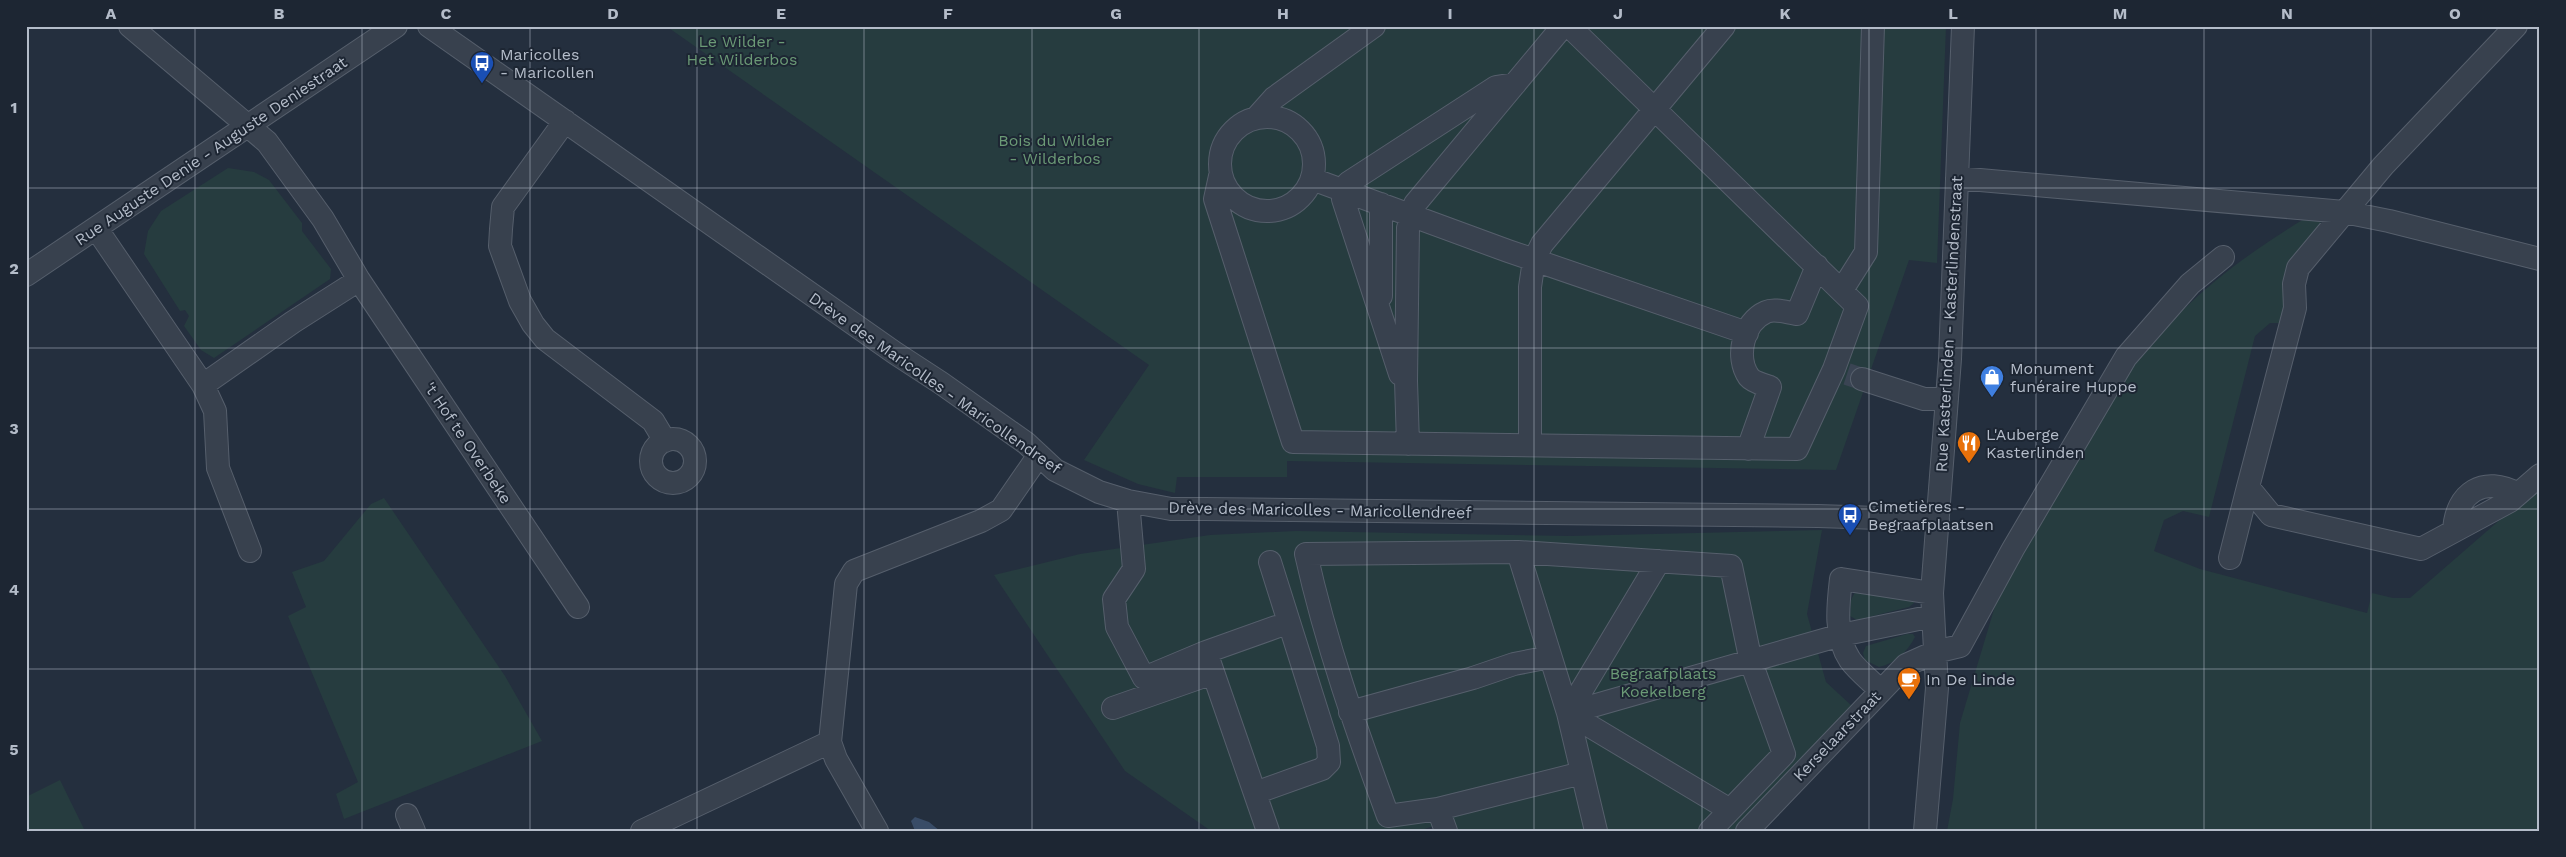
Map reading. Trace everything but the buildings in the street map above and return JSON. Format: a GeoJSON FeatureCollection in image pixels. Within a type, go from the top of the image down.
{"type":"FeatureCollection","features":[{"type":"Feature","properties":{"kind":"street","name":"'t Hof te Overbeke"},"geometry":{"type":"LineString","coordinates":[[130,26],[267,142],[323,218],[359,280],[578,607]]}},
{"type":"Feature","properties":{"kind":"street","name":"Rue Auguste Denie - Auguste Deniestraat"},"geometry":{"type":"LineString","coordinates":[[26,275],[396,26]]}},
{"type":"Feature","properties":{"kind":"street","name":"Drève des Maricolles - Maricollendreef"},"geometry":{"type":"LineString","coordinates":[[429,26],[1026,443],[1054,470],[1099,492],[1128,502],[1171,509],[1818,516],[1938,520]]}},
{"type":"Feature","properties":{"kind":"street"},"geometry":{"type":"LineString","coordinates":[[1258,117],[1274,98],[1374,26]]}},
{"type":"Feature","properties":{"kind":"street"},"geometry":{"type":"LineString","coordinates":[[1408,444],[1406,382],[1408,228],[1415,204],[1563,26]]}},
{"type":"Feature","properties":{"kind":"street"},"geometry":{"type":"LineString","coordinates":[[1220,176],[1232,197],[1240,204],[1255,211],[1267,212],[1283,209],[1294,204],[1306,192],[1312,179],[1313,152],[1310,142],[1299,129],[1282,118],[1258,117],[1246,120],[1233,130],[1223,143],[1220,154],[1220,176],[1215,199],[1293,442],[1797,449],[1847,374],[1858,306],[1569,26]]}},
{"type":"Feature","properties":{"kind":"street"},"geometry":{"type":"LineString","coordinates":[[1530,444],[1530,287],[1534,260],[1542,244],[1724,26]]}},
{"type":"Feature","properties":{"kind":"street"},"geometry":{"type":"LineString","coordinates":[[1842,290],[1866,252],[1873,26]]}},
{"type":"Feature","properties":{"kind":"street","name":"Rue Kasterlinden - Kasterlindenstraat"},"geometry":{"type":"LineString","coordinates":[[1925,831],[1937,688],[1932,593],[1947,399],[1962,26]]}},
{"type":"Feature","properties":{"kind":"street"},"geometry":{"type":"LineString","coordinates":[[2230,558],[2294,308],[2294,284],[2298,268],[2383,166],[2516,26]]}},
{"type":"Feature","properties":{"kind":"street"},"geometry":{"type":"LineString","coordinates":[[1406,382],[1401,379],[1343,198],[1344,191],[1348,183],[1496,87],[1515,84]]}},
{"type":"Feature","properties":{"kind":"street"},"geometry":{"type":"LineString","coordinates":[[565,121],[504,207],[500,246],[520,301],[533,324],[545,339],[653,421],[665,441]]}},
{"type":"Feature","properties":{"kind":"street"},"geometry":{"type":"LineString","coordinates":[[1957,178],[2344,212],[2389,221],[2540,259]]}},
{"type":"Feature","properties":{"kind":"street"},"geometry":{"type":"LineString","coordinates":[[1312,179],[1344,191],[1381,211],[1411,215],[1534,260],[1747,332]]}},
{"type":"Feature","properties":{"kind":"street"},"geometry":{"type":"LineString","coordinates":[[1352,224],[1381,211]]}},
{"type":"Feature","properties":{"kind":"street"},"geometry":{"type":"LineString","coordinates":[[1379,309],[1382,284],[1381,211]]}},
{"type":"Feature","properties":{"kind":"street"},"geometry":{"type":"LineString","coordinates":[[96,228],[203,385],[215,411],[218,468],[250,550]]}},
{"type":"Feature","properties":{"kind":"street","name":"Kerselaarstraat"},"geometry":{"type":"LineString","coordinates":[[1747,831],[1906,665],[1935,652],[1960,646],[2013,549],[2126,357],[2190,284],[2224,257]]}},
{"type":"Feature","properties":{"kind":"street"},"geometry":{"type":"LineString","coordinates":[[1748,448],[1770,388],[1750,378],[1743,363],[1741,345],[1756,319],[1767,312],[1797,314],[1817,266]]}},
{"type":"Feature","properties":{"kind":"street"},"geometry":{"type":"LineString","coordinates":[[203,385],[293,322],[359,280]]}},
{"type":"Feature","properties":{"kind":"street"},"geometry":{"type":"LineString","coordinates":[[1847,374],[1924,399],[1947,399]]}},
{"type":"Feature","properties":{"kind":"street"},"geometry":{"type":"LineString","coordinates":[[877,831],[836,759],[830,742],[846,584],[854,570],[981,521],[1001,510],[1039,455]]}},
{"type":"Feature","properties":{"kind":"street"},"geometry":{"type":"LineString","coordinates":[[2248,487],[2271,515],[2421,549],[2510,501],[2540,475]]}},
{"type":"Feature","properties":{"kind":"street"},"geometry":{"type":"LineString","coordinates":[[1128,502],[1134,569],[1114,599],[1117,627],[1144,678],[1206,652],[1279,637],[1265,566],[1328,746],[1329,762],[1322,769],[1255,793]]}},
{"type":"Feature","properties":{"kind":"street"},"geometry":{"type":"LineString","coordinates":[[1518,552],[1568,713],[1596,831]]}},
{"type":"Feature","properties":{"kind":"street"},"geometry":{"type":"LineString","coordinates":[[1582,773],[1438,809],[1388,816],[1350,712],[1320,616],[1306,554],[1518,552],[1731,566],[1751,662],[1784,754],[1710,831]]}},
{"type":"Feature","properties":{"kind":"street"},"geometry":{"type":"LineString","coordinates":[[1568,713],[1659,561]]}},
{"type":"Feature","properties":{"kind":"street"},"geometry":{"type":"LineString","coordinates":[[1881,691],[1850,660],[1841,635],[1837,609],[1841,579],[1932,593]]}},
{"type":"Feature","properties":{"kind":"street"},"geometry":{"type":"LineString","coordinates":[[1568,713],[1841,635],[1933,616]]}},
{"type":"Feature","properties":{"kind":"street"},"geometry":{"type":"LineString","coordinates":[[1206,652],[1268,831]]}},
{"type":"Feature","properties":{"kind":"street"},"geometry":{"type":"LineString","coordinates":[[1350,712],[1473,678],[1514,664],[1550,657]]}},
{"type":"Feature","properties":{"kind":"street"},"geometry":{"type":"LineString","coordinates":[[1113,708],[1214,673]]}},
{"type":"Feature","properties":{"kind":"street"},"geometry":{"type":"LineString","coordinates":[[1568,713],[1730,810]]}},
{"type":"Feature","properties":{"kind":"street"},"geometry":{"type":"LineString","coordinates":[[645,830],[830,742]]}},
{"type":"Feature","properties":{"kind":"street"},"geometry":{"type":"LineString","coordinates":[[1438,809],[1446,831]]}},
{"type":"Feature","properties":{"kind":"green space"},"geometry":{"type":"Polygon","coordinates":[[[666,26],[1946,26],[1937,263],[1909,260],[1836,470],[1287,461],[1287,477],[1177,477],[1175,493],[1138,484],[1084,460],[1149,365],[666,26]]]}},
{"type":"Feature","properties":{"kind":"green space"},"geometry":{"type":"Polygon","coordinates":[[[228,168],[254,172],[269,180],[302,223],[302,231],[331,269],[330,279],[214,358],[201,350],[184,326],[189,316],[185,310],[180,311],[144,254],[148,231],[161,211],[228,168]]]}},
{"type":"Feature","properties":{"kind":"green space"},"geometry":{"type":"Polygon","coordinates":[[[2304,219],[2317,220],[2323,224],[2284,323],[2270,323],[2255,336],[2209,517],[2183,511],[2164,520],[2154,551],[2200,569],[2367,613],[2372,593],[2393,598],[2410,598],[2540,485],[2540,828],[2538,831],[1947,831],[1953,799],[1960,723],[1995,606],[2018,559],[2128,373],[2147,349],[2167,326],[2208,287],[2253,252],[2304,219]]]}},
{"type":"Feature","properties":{"kind":"green space"},"geometry":{"type":"Polygon","coordinates":[[[384,498],[505,676],[542,741],[344,819],[336,794],[358,782],[288,616],[306,607],[292,572],[324,561],[371,504],[384,498]]]}},
{"type":"Feature","properties":{"kind":"green space","name":"Begraafplaats Koekelberg"},"geometry":{"type":"Polygon","coordinates":[[[1822,530],[1807,614],[1826,682],[1853,707],[1803,762],[1734,831],[1438,831],[1437,825],[1418,831],[1211,831],[1125,771],[994,575],[1080,554],[1210,535],[1296,531],[1570,536],[1822,530]]]}},
{"type":"Feature","properties":{"kind":"green space"},"geometry":{"type":"Polygon","coordinates":[[[1856,590],[1913,600],[1914,603],[1909,607],[1857,620],[1850,616],[1851,600],[1856,590]]]}},
{"type":"Feature","properties":{"kind":"green space"},"geometry":{"type":"Polygon","coordinates":[[[1913,634],[1915,637],[1905,652],[1896,660],[1879,667],[1865,660],[1863,653],[1866,646],[1913,634]]]}},
{"type":"Feature","properties":{"kind":"green space"},"geometry":{"type":"Polygon","coordinates":[[[60,780],[85,831],[26,831],[26,797],[60,780]]]}},
{"type":"Feature","properties":{"kind":"water"},"geometry":{"type":"Polygon","coordinates":[[[915,817],[929,822],[940,831],[915,831],[911,821],[915,817]]]}},
{"type":"Feature","properties":{"kind":"tunnel"},"geometry":{"type":"LineString","coordinates":[[1847,374],[1862,379]]}},
{"type":"Feature","properties":{"kind":"place","name":"Maricolles - Maricollen"},"geometry":{"type":"Point","coordinates":[482,84]}},
{"type":"Feature","properties":{"kind":"place","name":"Monument funéraire Huppe"},"geometry":{"type":"Point","coordinates":[1992,398]}},
{"type":"Feature","properties":{"kind":"place","name":"L'Auberge Kasterlinden"},"geometry":{"type":"Point","coordinates":[1969,464]}},
{"type":"Feature","properties":{"kind":"place","name":"Cimetières - Begraafplaatsen"},"geometry":{"type":"Point","coordinates":[1850,536]}},
{"type":"Feature","properties":{"kind":"place","name":"In De Linde"},"geometry":{"type":"Point","coordinates":[1909,700]}},
{"type":"Feature","properties":{"kind":"park label","name":"Le Wilder - Het Wilderbos"},"geometry":{"type":"Point","coordinates":[742,50]}},
{"type":"Feature","properties":{"kind":"park label","name":"Bois du Wilder - Wilderbos"},"geometry":{"type":"Point","coordinates":[1055,149]}}]}
